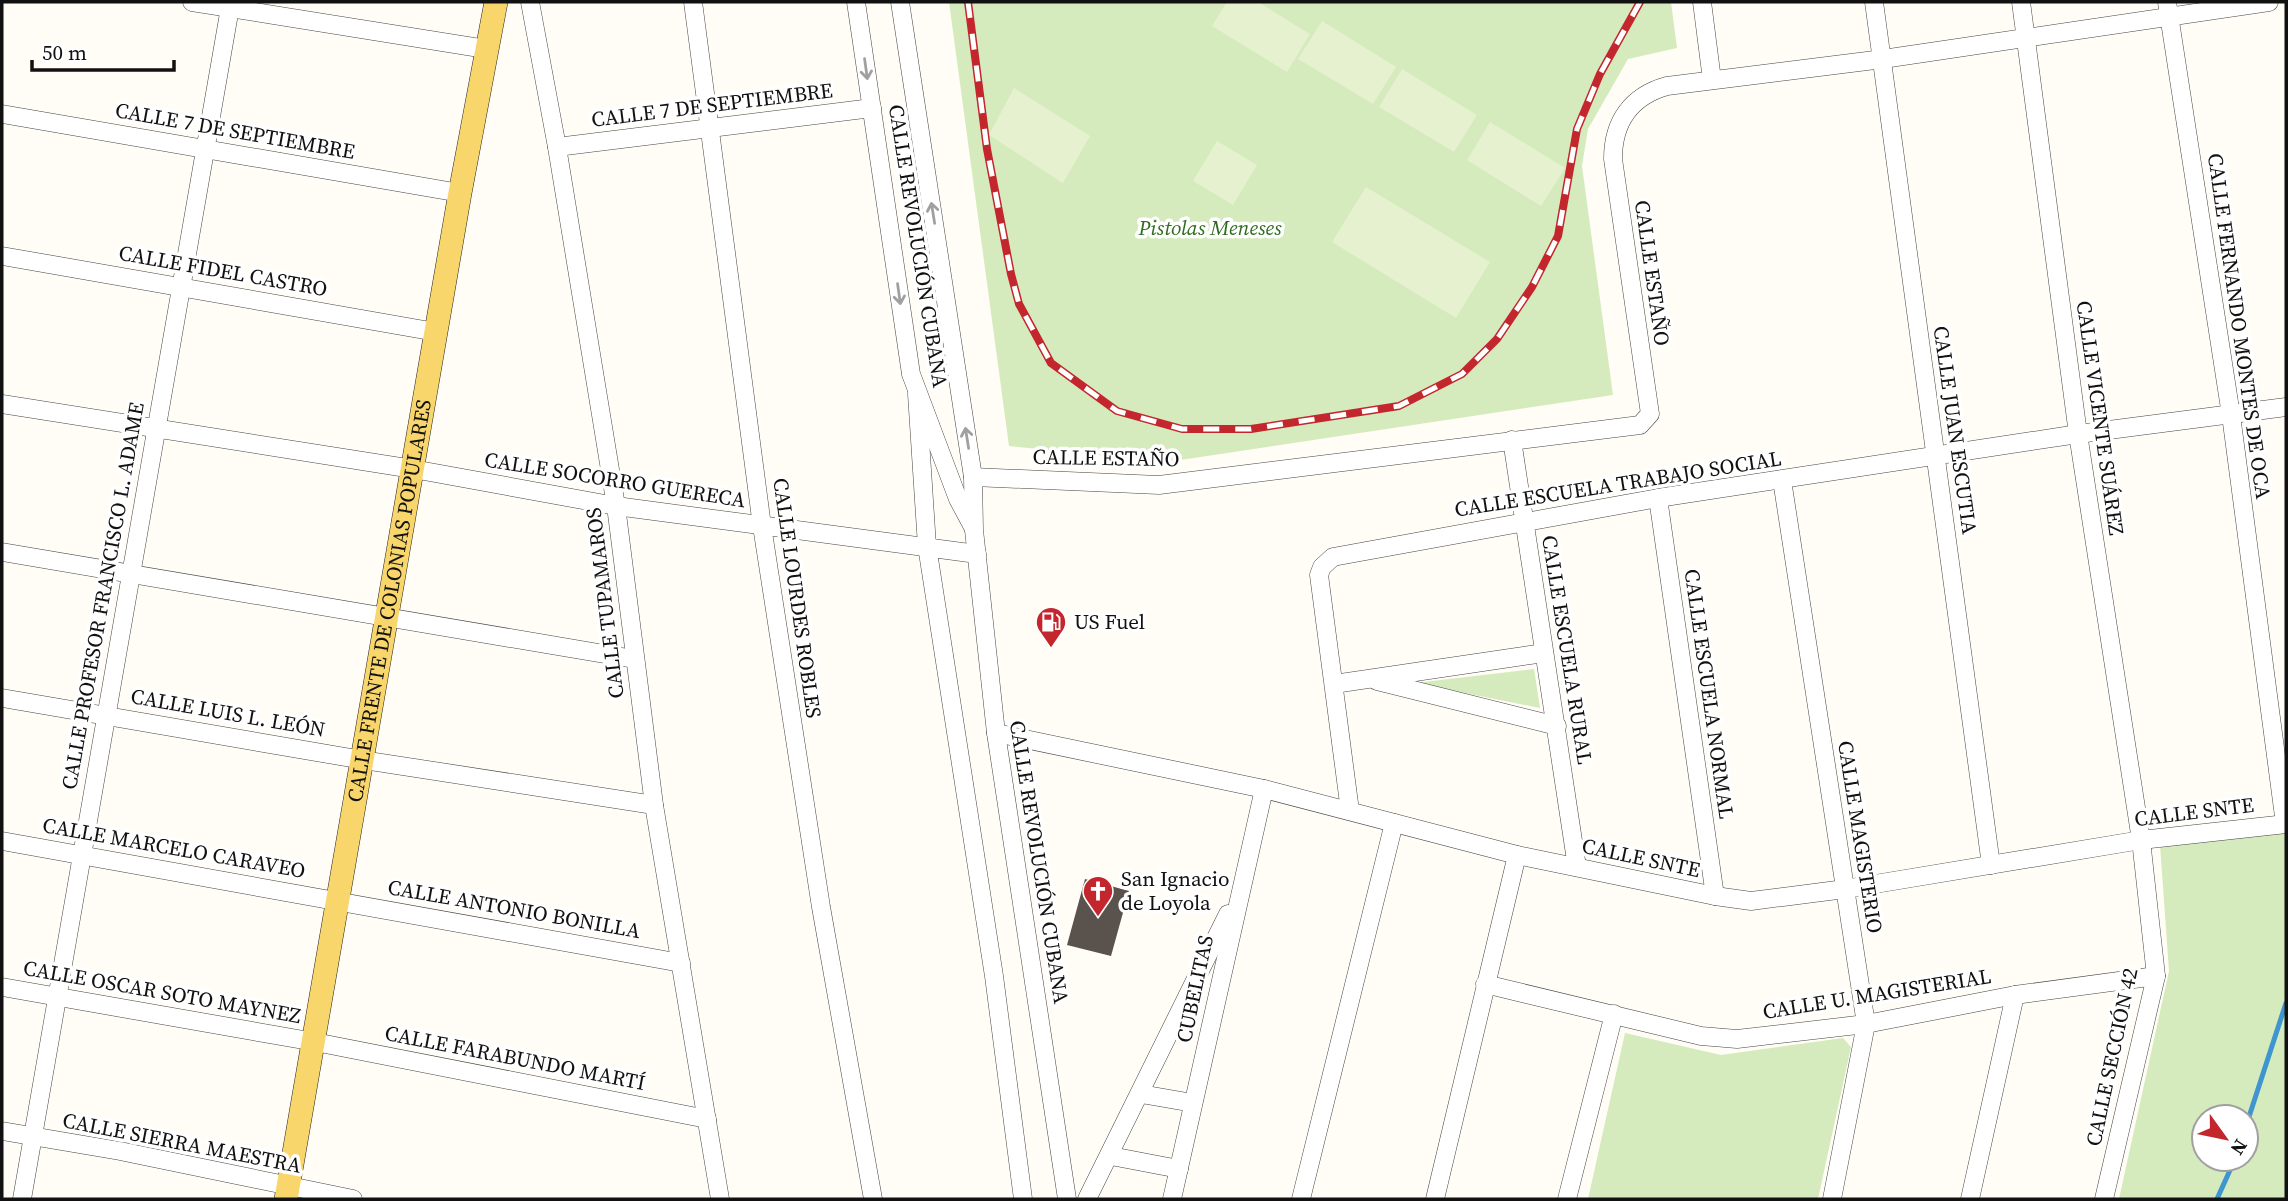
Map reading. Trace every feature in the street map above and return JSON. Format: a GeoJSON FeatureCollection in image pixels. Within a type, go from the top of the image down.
{"type":"FeatureCollection","features":[{"type":"Feature","properties":{"kind":"main road","name":"CALLE FRENTE DE COLONIAS POPULARES"},"geometry":{"type":"LineString","coordinates":[[288,1194],[460,193],[496,2]]}},
{"type":"Feature","properties":{"kind":"street"},"geometry":{"type":"LineString","coordinates":[[192,2],[231,5],[486,49]]}},
{"type":"Feature","properties":{"kind":"street","name":"CALLE TUPAMAROS"},"geometry":{"type":"LineString","coordinates":[[530,2],[558,147],[616,506],[654,805],[720,1199]]}},
{"type":"Feature","properties":{"kind":"street","name":"CALLE LOURDES ROBLES"},"geometry":{"type":"LineString","coordinates":[[693,2],[762,526],[821,907],[873,1199]]}},
{"type":"Feature","properties":{"kind":"street","name":"CALLE REVOLUCIÓN CUBANA"},"geometry":{"type":"LineString","coordinates":[[856,2],[916,394],[974,530]]}},
{"type":"Feature","properties":{"kind":"street","name":"CALLE REVOLUCIÓN CUBANA"},"geometry":{"type":"LineString","coordinates":[[901,2],[973,477],[974,530],[996,733],[1067,1199]]}},
{"type":"Feature","properties":{"kind":"street"},"geometry":{"type":"LineString","coordinates":[[1702,2],[1712,80]]}},
{"type":"Feature","properties":{"kind":"street","name":"CALLE JUAN ESCUTIA"},"geometry":{"type":"LineString","coordinates":[[1874,2],[1991,865]]}},
{"type":"Feature","properties":{"kind":"street","name":"CALLE VICENTE SUÁREZ"},"geometry":{"type":"LineString","coordinates":[[2021,2],[2078,434],[2141,841]]}},
{"type":"Feature","properties":{"kind":"street","name":"CALLE ESTAÑO"},"geometry":{"type":"LineString","coordinates":[[973,477],[1159,485],[1640,425],[1648,419],[1613,159],[1618,123],[1642,97],[1667,86],[2026,38],[2168,9],[2269,2]]}},
{"type":"Feature","properties":{"kind":"street","name":"CALLE PROFESOR FRANCISCO L. ADAME"},"geometry":{"type":"LineString","coordinates":[[22,1199],[231,5]]}},
{"type":"Feature","properties":{"kind":"street","name":"CALLE FERNANDO MONTES DE OCA"},"geometry":{"type":"LineString","coordinates":[[2168,9],[2231,415],[2286,824]]}},
{"type":"Feature","properties":{"kind":"street","name":"CALLE 7 DE SEPTIEMBRE"},"geometry":{"type":"LineString","coordinates":[[558,147],[872,108]]}},
{"type":"Feature","properties":{"kind":"street","name":"CALLE 7 DE SEPTIEMBRE"},"geometry":{"type":"LineString","coordinates":[[2,114],[460,193]]}},
{"type":"Feature","properties":{"kind":"street","name":"CALLE FIDEL CASTRO"},"geometry":{"type":"LineString","coordinates":[[2,256],[436,332]]}},
{"type":"Feature","properties":{"kind":"street"},"geometry":{"type":"LineString","coordinates":[[916,394],[927,546],[994,976],[1023,1199]]}},
{"type":"Feature","properties":{"kind":"street","name":"CALLE SOCORRO GUERECA"},"geometry":{"type":"LineString","coordinates":[[2,404],[156,426],[616,506],[977,554]]}},
{"type":"Feature","properties":{"kind":"street","name":"CALLE ESCUELA TRABAJO SOCIAL"},"geometry":{"type":"LineString","coordinates":[[1334,684],[1320,575],[1322,567],[1333,557],[1658,498],[2078,434],[2286,407]]}},
{"type":"Feature","properties":{"kind":"street","name":"CALLE ESCUELA RURAL"},"geometry":{"type":"LineString","coordinates":[[1512,440],[1577,867]]}},
{"type":"Feature","properties":{"kind":"street","name":"CALLE MAGISTERIO"},"geometry":{"type":"LineString","coordinates":[[1782,480],[1867,1024],[1832,1199]]}},
{"type":"Feature","properties":{"kind":"street","name":"CALLE ESCUELA NORMAL"},"geometry":{"type":"LineString","coordinates":[[1658,498],[1715,896]]}},
{"type":"Feature","properties":{"kind":"street"},"geometry":{"type":"LineString","coordinates":[[2,552],[388,615],[634,659]]}},
{"type":"Feature","properties":{"kind":"street"},"geometry":{"type":"LineString","coordinates":[[1350,811],[1334,684],[1544,653]]}},
{"type":"Feature","properties":{"kind":"street"},"geometry":{"type":"LineString","coordinates":[[1369,678],[1557,726]]}},
{"type":"Feature","properties":{"kind":"street","name":"CALLE LUIS L. LEÓN"},"geometry":{"type":"LineString","coordinates":[[2,698],[363,760],[654,805]]}},
{"type":"Feature","properties":{"kind":"street","name":"CALLE SNTE"},"geometry":{"type":"LineString","coordinates":[[996,733],[1264,789],[1517,855],[1751,901],[1845,889],[2141,841],[2286,824]]}},
{"type":"Feature","properties":{"kind":"street","name":"CUBELITAS"},"geometry":{"type":"LineString","coordinates":[[1172,1199],[1264,789]]}},
{"type":"Feature","properties":{"kind":"street"},"geometry":{"type":"LineString","coordinates":[[1301,1199],[1394,823]]}},
{"type":"Feature","properties":{"kind":"street","name":"CALLE MARCELO CARAVEO"},"geometry":{"type":"LineString","coordinates":[[2,841],[339,900]]}},
{"type":"Feature","properties":{"kind":"street","name":"CALLE SECCIÓN 42"},"geometry":{"type":"LineString","coordinates":[[2104,1199],[2156,976],[2141,841]]}},
{"type":"Feature","properties":{"kind":"street"},"geometry":{"type":"LineString","coordinates":[[1435,1199],[1517,855]]}},
{"type":"Feature","properties":{"kind":"street"},"geometry":{"type":"LineString","coordinates":[[1087,1199],[1111,1156],[1240,887]]}},
{"type":"Feature","properties":{"kind":"street","name":"CALLE ANTONIO BONILLA"},"geometry":{"type":"LineString","coordinates":[[339,900],[681,963]]}},
{"type":"Feature","properties":{"kind":"street","name":"CALLE U. MAGISTERIAL"},"geometry":{"type":"LineString","coordinates":[[1485,984],[1701,1035],[1727,1038],[1867,1024],[2015,995],[2156,976]]}},
{"type":"Feature","properties":{"kind":"street","name":"CALLE OSCAR SOTO MAYNEZ"},"geometry":{"type":"LineString","coordinates":[[2,987],[315,1042]]}},
{"type":"Feature","properties":{"kind":"street"},"geometry":{"type":"LineString","coordinates":[[1970,1199],[2015,995]]}},
{"type":"Feature","properties":{"kind":"street"},"geometry":{"type":"LineString","coordinates":[[1567,1199],[1614,1014]]}},
{"type":"Feature","properties":{"kind":"street","name":"CALLE FARABUNDO MARTÍ"},"geometry":{"type":"LineString","coordinates":[[315,1042],[706,1119]]}},
{"type":"Feature","properties":{"kind":"street"},"geometry":{"type":"LineString","coordinates":[[1141,1094],[1193,1102]]}},
{"type":"Feature","properties":{"kind":"street","name":"CALLE SIERRA MAESTRA"},"geometry":{"type":"LineString","coordinates":[[2,1131],[120,1151],[288,1194],[353,1199]]}},
{"type":"Feature","properties":{"kind":"street"},"geometry":{"type":"LineString","coordinates":[[1111,1156],[1179,1168]]}},
{"type":"Feature","properties":{"kind":"green space","name":"Pistolas Meneses"},"geometry":{"type":"Polygon","coordinates":[[[949,2],[1671,2],[1677,48],[1628,59],[1588,129],[1582,166],[1613,395],[1167,462],[1009,446],[949,2]]]}},
{"type":"Feature","properties":{"kind":"green space"},"geometry":{"type":"Polygon","coordinates":[[[1227,2],[1258,2],[1310,34],[1287,72],[1212,26],[1227,2]]]}},
{"type":"Feature","properties":{"kind":"green space"},"geometry":{"type":"Polygon","coordinates":[[[1322,21],[1396,67],[1373,104],[1298,59],[1322,21]]]}},
{"type":"Feature","properties":{"kind":"green space"},"geometry":{"type":"Polygon","coordinates":[[[1402,69],[1477,115],[1454,152],[1379,107],[1402,69]]]}},
{"type":"Feature","properties":{"kind":"green space"},"geometry":{"type":"Polygon","coordinates":[[[1014,88],[1090,136],[1063,183],[989,135],[1014,88]]]}},
{"type":"Feature","properties":{"kind":"green space"},"geometry":{"type":"Polygon","coordinates":[[[1490,122],[1565,168],[1541,206],[1467,160],[1490,122]]]}},
{"type":"Feature","properties":{"kind":"green space"},"geometry":{"type":"Polygon","coordinates":[[[1217,141],[1257,165],[1233,205],[1193,181],[1217,141]]]}},
{"type":"Feature","properties":{"kind":"green space"},"geometry":{"type":"Polygon","coordinates":[[[1366,187],[1490,262],[1456,318],[1332,242],[1366,187]]]}},
{"type":"Feature","properties":{"kind":"green space"},"geometry":{"type":"Polygon","coordinates":[[[1534,669],[1540,708],[1415,683],[1534,669]]]}},
{"type":"Feature","properties":{"kind":"green space"},"geometry":{"type":"Polygon","coordinates":[[[2286,830],[2286,1199],[2119,1199],[2169,971],[2160,845],[2286,830]]]}},
{"type":"Feature","properties":{"kind":"green space"},"geometry":{"type":"Polygon","coordinates":[[[1625,1033],[1721,1055],[1843,1038],[1851,1047],[1818,1199],[1588,1199],[1625,1033]]]}},
{"type":"Feature","properties":{"kind":"building","name":"San Ignacio de Loyola"},"geometry":{"type":"Polygon","coordinates":[[[1085,879],[1129,891],[1111,956],[1067,945],[1085,879]]]}},
{"type":"Feature","properties":{"kind":"waterway"},"geometry":{"type":"LineString","coordinates":[[2253,1103],[2286,1003]]}},
{"type":"Feature","properties":{"kind":"waterway"},"geometry":{"type":"LineString","coordinates":[[2217,1199],[2229,1173]]}},
{"type":"Feature","properties":{"kind":"railway"},"geometry":{"type":"LineString","coordinates":[[968,2],[987,149],[1019,304],[1051,363],[1117,411],[1182,429],[1251,429],[1399,406],[1462,374],[1497,339],[1532,287],[1558,236],[1577,129],[1600,74],[1640,2]]}},
{"type":"Feature","properties":{"kind":"place","name":"US Fuel"},"geometry":{"type":"Point","coordinates":[1051,649]}},
{"type":"Feature","properties":{"kind":"place","name":"San Ignacio de Loyola"},"geometry":{"type":"Point","coordinates":[1098,918]}}]}
